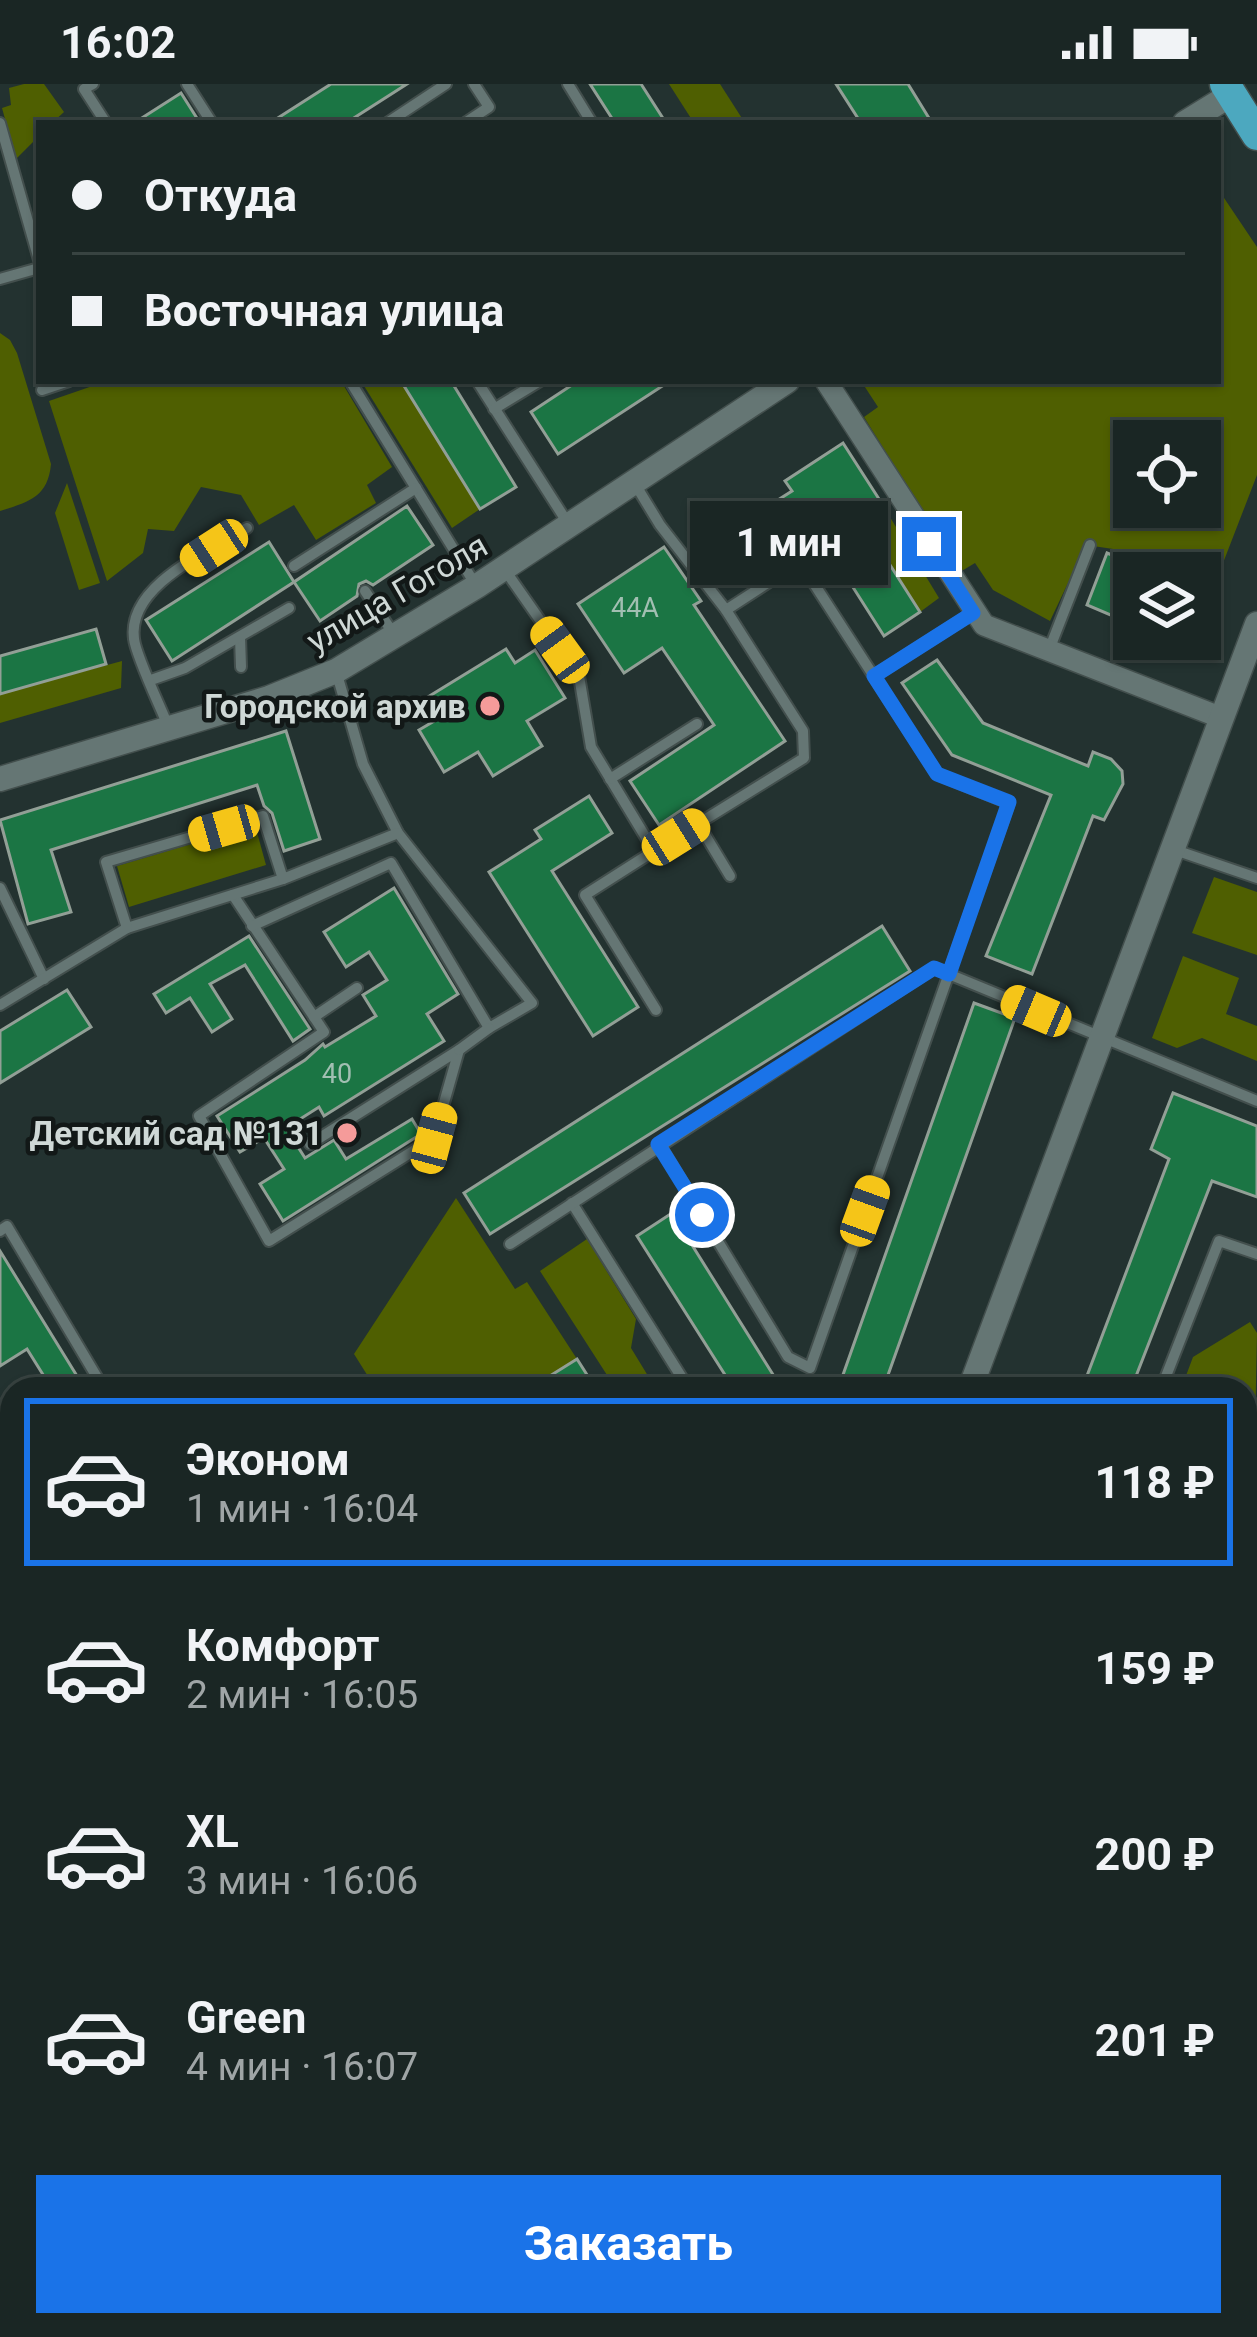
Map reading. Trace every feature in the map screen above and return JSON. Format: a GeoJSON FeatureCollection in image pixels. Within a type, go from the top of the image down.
{"type":"FeatureCollection","features":[{"type":"Feature","properties":{"kind":"main road"},"geometry":{"type":"LineString","coordinates":[[1229,89],[1257,135]]}},
{"type":"Feature","properties":{"kind":"street"},"geometry":{"type":"LineString","coordinates":[[1189,120],[1229,89]]}},
{"type":"Feature","properties":{"kind":"street","name":"улица Гоголя"},"geometry":{"type":"LineString","coordinates":[[0,779],[268,698],[336,671],[505,569],[784,384]]}},
{"type":"Feature","properties":{"kind":"street"},"geometry":{"type":"LineString","coordinates":[[828,384],[983,625],[1222,718]]}},
{"type":"Feature","properties":{"kind":"street"},"geometry":{"type":"LineString","coordinates":[[975,1377],[1257,624]]}},
{"type":"Feature","properties":{"kind":"lane"},"geometry":{"type":"LineString","coordinates":[[93,84],[84,89],[104,120]]}},
{"type":"Feature","properties":{"kind":"lane"},"geometry":{"type":"LineString","coordinates":[[188,84],[210,120]]}},
{"type":"Feature","properties":{"kind":"lane"},"geometry":{"type":"LineString","coordinates":[[392,120],[446,84]]}},
{"type":"Feature","properties":{"kind":"lane"},"geometry":{"type":"LineString","coordinates":[[470,120],[489,107],[474,84]]}},
{"type":"Feature","properties":{"kind":"lane"},"geometry":{"type":"LineString","coordinates":[[571,85],[590,120]]}},
{"type":"Feature","properties":{"kind":"lane"},"geometry":{"type":"LineString","coordinates":[[0,123],[36,253]]}},
{"type":"Feature","properties":{"kind":"lane"},"geometry":{"type":"LineString","coordinates":[[0,184],[16,179]]}},
{"type":"Feature","properties":{"kind":"lane"},"geometry":{"type":"LineString","coordinates":[[0,279],[36,265]]}},
{"type":"Feature","properties":{"kind":"lane"},"geometry":{"type":"LineString","coordinates":[[42,390],[60,384]]}},
{"type":"Feature","properties":{"kind":"lane"},"geometry":{"type":"LineString","coordinates":[[352,384],[477,586]]}},
{"type":"Feature","properties":{"kind":"lane"},"geometry":{"type":"LineString","coordinates":[[479,384],[569,525]]}},
{"type":"Feature","properties":{"kind":"lane"},"geometry":{"type":"LineString","coordinates":[[494,409],[535,384]]}},
{"type":"Feature","properties":{"kind":"lane"},"geometry":{"type":"LineString","coordinates":[[635,484],[660,525],[726,610],[803,731],[804,758],[585,895],[656,1010]]}},
{"type":"Feature","properties":{"kind":"lane"},"geometry":{"type":"LineString","coordinates":[[295,566],[416,488]]}},
{"type":"Feature","properties":{"kind":"lane"},"geometry":{"type":"LineString","coordinates":[[169,729],[134,643],[134,616],[149,590],[247,528]]}},
{"type":"Feature","properties":{"kind":"lane"},"geometry":{"type":"LineString","coordinates":[[1049,650],[1090,545]]}},
{"type":"Feature","properties":{"kind":"lane"},"geometry":{"type":"LineString","coordinates":[[658,1144],[788,1358],[810,1368],[1009,802],[937,774],[800,562],[726,610]]}},
{"type":"Feature","properties":{"kind":"lane"},"geometry":{"type":"LineString","coordinates":[[505,569],[579,676],[591,747],[653,851]]}},
{"type":"Feature","properties":{"kind":"lane"},"geometry":{"type":"LineString","coordinates":[[364,591],[394,636]]}},
{"type":"Feature","properties":{"kind":"lane"},"geometry":{"type":"LineString","coordinates":[[151,680],[185,668],[289,608]]}},
{"type":"Feature","properties":{"kind":"lane"},"geometry":{"type":"LineString","coordinates":[[874,676],[973,613]]}},
{"type":"Feature","properties":{"kind":"lane"},"geometry":{"type":"LineString","coordinates":[[240,637],[241,667]]}},
{"type":"Feature","properties":{"kind":"lane"},"geometry":{"type":"LineString","coordinates":[[310,1144],[532,1004],[398,833],[363,764],[336,671]]}},
{"type":"Feature","properties":{"kind":"lane"},"geometry":{"type":"LineString","coordinates":[[610,779],[697,724]]}},
{"type":"Feature","properties":{"kind":"lane"},"geometry":{"type":"LineString","coordinates":[[127,928],[106,862],[262,816],[283,879]]}},
{"type":"Feature","properties":{"kind":"lane"},"geometry":{"type":"LineString","coordinates":[[698,823],[730,876]]}},
{"type":"Feature","properties":{"kind":"lane"},"geometry":{"type":"LineString","coordinates":[[0,1005],[127,928],[283,879],[398,833]]}},
{"type":"Feature","properties":{"kind":"lane"},"geometry":{"type":"LineString","coordinates":[[1174,849],[1257,878]]}},
{"type":"Feature","properties":{"kind":"lane"},"geometry":{"type":"LineString","coordinates":[[252,926],[391,863],[489,1028]]}},
{"type":"Feature","properties":{"kind":"lane"},"geometry":{"type":"LineString","coordinates":[[0,888],[44,979]]}},
{"type":"Feature","properties":{"kind":"lane"},"geometry":{"type":"LineString","coordinates":[[233,895],[324,1032],[199,1116],[269,1240],[434,1138],[459,1050]]}},
{"type":"Feature","properties":{"kind":"lane"},"geometry":{"type":"LineString","coordinates":[[511,1244],[934,968],[1257,1101]]}},
{"type":"Feature","properties":{"kind":"lane"},"geometry":{"type":"LineString","coordinates":[[314,1017],[357,988]]}},
{"type":"Feature","properties":{"kind":"lane"},"geometry":{"type":"LineString","coordinates":[[572,1203],[681,1377]]}},
{"type":"Feature","properties":{"kind":"lane"},"geometry":{"type":"LineString","coordinates":[[0,1231],[7,1226],[97,1377]]}},
{"type":"Feature","properties":{"kind":"lane"},"geometry":{"type":"LineString","coordinates":[[1166,1377],[1220,1241],[1257,1254]]}},
{"type":"Feature","properties":{"kind":"green space"},"geometry":{"type":"Polygon","coordinates":[[[44,84],[64,112],[55,120],[36,120],[36,139],[16,159],[2,108],[11,105],[9,88],[44,84]]]}},
{"type":"Feature","properties":{"kind":"green space"},"geometry":{"type":"Polygon","coordinates":[[[669,84],[720,84],[743,120],[692,120],[669,84]]]}},
{"type":"Feature","properties":{"kind":"green space"},"geometry":{"type":"Polygon","coordinates":[[[1221,193],[1257,247],[1257,475],[1221,568],[1221,552],[1134,552],[1086,545],[1050,621],[993,590],[975,563],[960,572],[864,417],[878,407],[863,384],[1221,384],[1221,193]]]}},
{"type":"Feature","properties":{"kind":"green space"},"geometry":{"type":"Polygon","coordinates":[[[0,333],[17,353],[51,464],[41,491],[0,511],[0,333]]]}},
{"type":"Feature","properties":{"kind":"green space"},"geometry":{"type":"Polygon","coordinates":[[[98,384],[343,384],[392,467],[367,485],[376,503],[316,540],[294,505],[259,525],[241,495],[201,487],[174,531],[148,529],[143,553],[107,581],[49,401],[98,384]]]}},
{"type":"Feature","properties":{"kind":"green space"},"geometry":{"type":"Polygon","coordinates":[[[363,384],[403,384],[480,509],[452,528],[363,384]]]}},
{"type":"Feature","properties":{"kind":"green space"},"geometry":{"type":"Polygon","coordinates":[[[67,483],[100,583],[79,590],[55,513],[67,483]]]}},
{"type":"Feature","properties":{"kind":"green space"},"geometry":{"type":"Polygon","coordinates":[[[879,499],[939,598],[920,612],[857,513],[879,499]]]}},
{"type":"Feature","properties":{"kind":"green space"},"geometry":{"type":"Polygon","coordinates":[[[122,661],[121,688],[0,723],[0,694],[122,661]]]}},
{"type":"Feature","properties":{"kind":"green space"},"geometry":{"type":"Polygon","coordinates":[[[255,825],[266,865],[129,907],[117,866],[255,825]]]}},
{"type":"Feature","properties":{"kind":"green space"},"geometry":{"type":"Polygon","coordinates":[[[1214,877],[1257,892],[1257,955],[1192,933],[1214,877]]]}},
{"type":"Feature","properties":{"kind":"green space"},"geometry":{"type":"Polygon","coordinates":[[[1183,956],[1239,978],[1226,1014],[1257,1026],[1257,1061],[1202,1038],[1177,1048],[1152,1038],[1183,956]]]}},
{"type":"Feature","properties":{"kind":"green space"},"geometry":{"type":"Polygon","coordinates":[[[456,1198],[515,1289],[527,1282],[577,1359],[548,1377],[368,1377],[354,1354],[456,1198]]]}},
{"type":"Feature","properties":{"kind":"green space"},"geometry":{"type":"Polygon","coordinates":[[[587,1239],[636,1319],[631,1348],[649,1377],[608,1377],[540,1271],[587,1239]]]}},
{"type":"Feature","properties":{"kind":"green space"},"geometry":{"type":"Polygon","coordinates":[[[1250,1322],[1257,1333],[1256,1377],[1186,1377],[1193,1357],[1250,1322]]]}},
{"type":"Feature","properties":{"kind":"building"},"geometry":{"type":"Polygon","coordinates":[[[331,84],[407,84],[351,120],[275,120],[331,84]]]}},
{"type":"Feature","properties":{"kind":"building"},"geometry":{"type":"Polygon","coordinates":[[[590,84],[641,84],[664,120],[613,120],[590,84]]]}},
{"type":"Feature","properties":{"kind":"building"},"geometry":{"type":"Polygon","coordinates":[[[836,84],[908,84],[930,120],[859,120],[836,84]]]}},
{"type":"Feature","properties":{"kind":"building"},"geometry":{"type":"Polygon","coordinates":[[[181,93],[198,120],[139,120],[181,93]]]}},
{"type":"Feature","properties":{"kind":"building"},"geometry":{"type":"Polygon","coordinates":[[[403,384],[453,384],[516,487],[480,509],[403,384]]]}},
{"type":"Feature","properties":{"kind":"building"},"geometry":{"type":"Polygon","coordinates":[[[573,384],[665,384],[558,454],[531,412],[573,384]]]}},
{"type":"Feature","properties":{"kind":"building"},"geometry":{"type":"Polygon","coordinates":[[[843,443],[879,499],[857,513],[920,612],[884,636],[814,526],[730,580],[707,545],[792,491],[785,481],[843,443]]]}},
{"type":"Feature","properties":{"kind":"building"},"geometry":{"type":"Polygon","coordinates":[[[407,506],[433,545],[373,585],[359,584],[357,596],[320,621],[294,582],[407,506]]]}},
{"type":"Feature","properties":{"kind":"building"},"geometry":{"type":"Polygon","coordinates":[[[269,542],[294,582],[172,661],[146,620],[269,542]]]}},
{"type":"Feature","properties":{"kind":"building"},"geometry":{"type":"Polygon","coordinates":[[[664,547],[701,601],[694,605],[785,741],[659,825],[630,781],[714,725],[662,648],[624,673],[578,604],[664,547]]]}},
{"type":"Feature","properties":{"kind":"building"},"geometry":{"type":"Polygon","coordinates":[[[1107,553],[1113,555],[1113,616],[1087,605],[1107,553]]]}},
{"type":"Feature","properties":{"kind":"building"},"geometry":{"type":"Polygon","coordinates":[[[96,629],[106,664],[0,694],[0,656],[96,629]]]}},
{"type":"Feature","properties":{"kind":"building","name":"Городской архив"},"geometry":{"type":"Polygon","coordinates":[[[506,649],[515,663],[535,650],[565,698],[527,721],[542,746],[493,776],[478,752],[444,772],[419,730],[436,720],[423,700],[506,649]]]}},
{"type":"Feature","properties":{"kind":"building"},"geometry":{"type":"Polygon","coordinates":[[[937,660],[983,723],[1088,766],[1093,752],[1111,759],[1122,771],[1123,784],[1104,820],[1093,816],[1032,974],[986,956],[1051,795],[952,755],[902,683],[937,660]]]}},
{"type":"Feature","properties":{"kind":"building"},"geometry":{"type":"Polygon","coordinates":[[[286,731],[320,839],[284,851],[257,785],[51,850],[71,912],[28,924],[0,820],[286,731]]]}},
{"type":"Feature","properties":{"kind":"building"},"geometry":{"type":"Polygon","coordinates":[[[589,796],[612,833],[552,871],[638,1007],[593,1036],[489,872],[541,839],[535,830],[589,796]]]}},
{"type":"Feature","properties":{"kind":"building"},"geometry":{"type":"Polygon","coordinates":[[[394,888],[458,994],[427,1014],[444,1041],[324,1116],[319,1107],[286,1128],[305,1158],[334,1140],[346,1159],[412,1119],[421,1134],[283,1221],[260,1184],[284,1169],[264,1138],[240,1152],[217,1116],[323,1044],[376,1016],[363,995],[387,980],[369,952],[346,967],[324,932],[394,888]]]}},
{"type":"Feature","properties":{"kind":"building"},"geometry":{"type":"Polygon","coordinates":[[[882,926],[910,971],[490,1234],[464,1193],[882,926]]]}},
{"type":"Feature","properties":{"kind":"building"},"geometry":{"type":"Polygon","coordinates":[[[249,936],[310,1029],[293,1041],[245,965],[210,984],[232,1019],[212,1032],[190,998],[166,1013],[154,994],[249,936]]]}},
{"type":"Feature","properties":{"kind":"building"},"geometry":{"type":"Polygon","coordinates":[[[67,990],[91,1027],[0,1083],[0,1031],[67,990]]]}},
{"type":"Feature","properties":{"kind":"building"},"geometry":{"type":"Polygon","coordinates":[[[974,1003],[1015,1018],[887,1377],[842,1377],[974,1003]]]}},
{"type":"Feature","properties":{"kind":"building"},"geometry":{"type":"Polygon","coordinates":[[[1173,1093],[1257,1126],[1257,1197],[1212,1181],[1136,1377],[1087,1377],[1169,1159],[1151,1149],[1173,1093]]]}},
{"type":"Feature","properties":{"kind":"building"},"geometry":{"type":"Polygon","coordinates":[[[672,1213],[774,1377],[726,1377],[637,1236],[672,1213]]]}},
{"type":"Feature","properties":{"kind":"building"},"geometry":{"type":"Polygon","coordinates":[[[0,1251],[78,1377],[44,1377],[27,1349],[0,1366],[0,1251]]]}},
{"type":"Feature","properties":{"kind":"building"},"geometry":{"type":"Polygon","coordinates":[[[577,1359],[588,1377],[548,1377],[577,1359]]]}},
{"type":"Feature","properties":{"kind":"place","name":"Городской архив"},"geometry":{"type":"Point","coordinates":[490,706]}},
{"type":"Feature","properties":{"kind":"place","name":"Детский сад №131"},"geometry":{"type":"Point","coordinates":[347,1133]}},
{"type":"Feature","properties":{"kind":"route"},"geometry":{"type":"LineString","coordinates":[[702,1215],[658,1144],[934,968],[949,974],[1009,802],[937,774],[874,676],[973,613],[929,544]]}}]}
